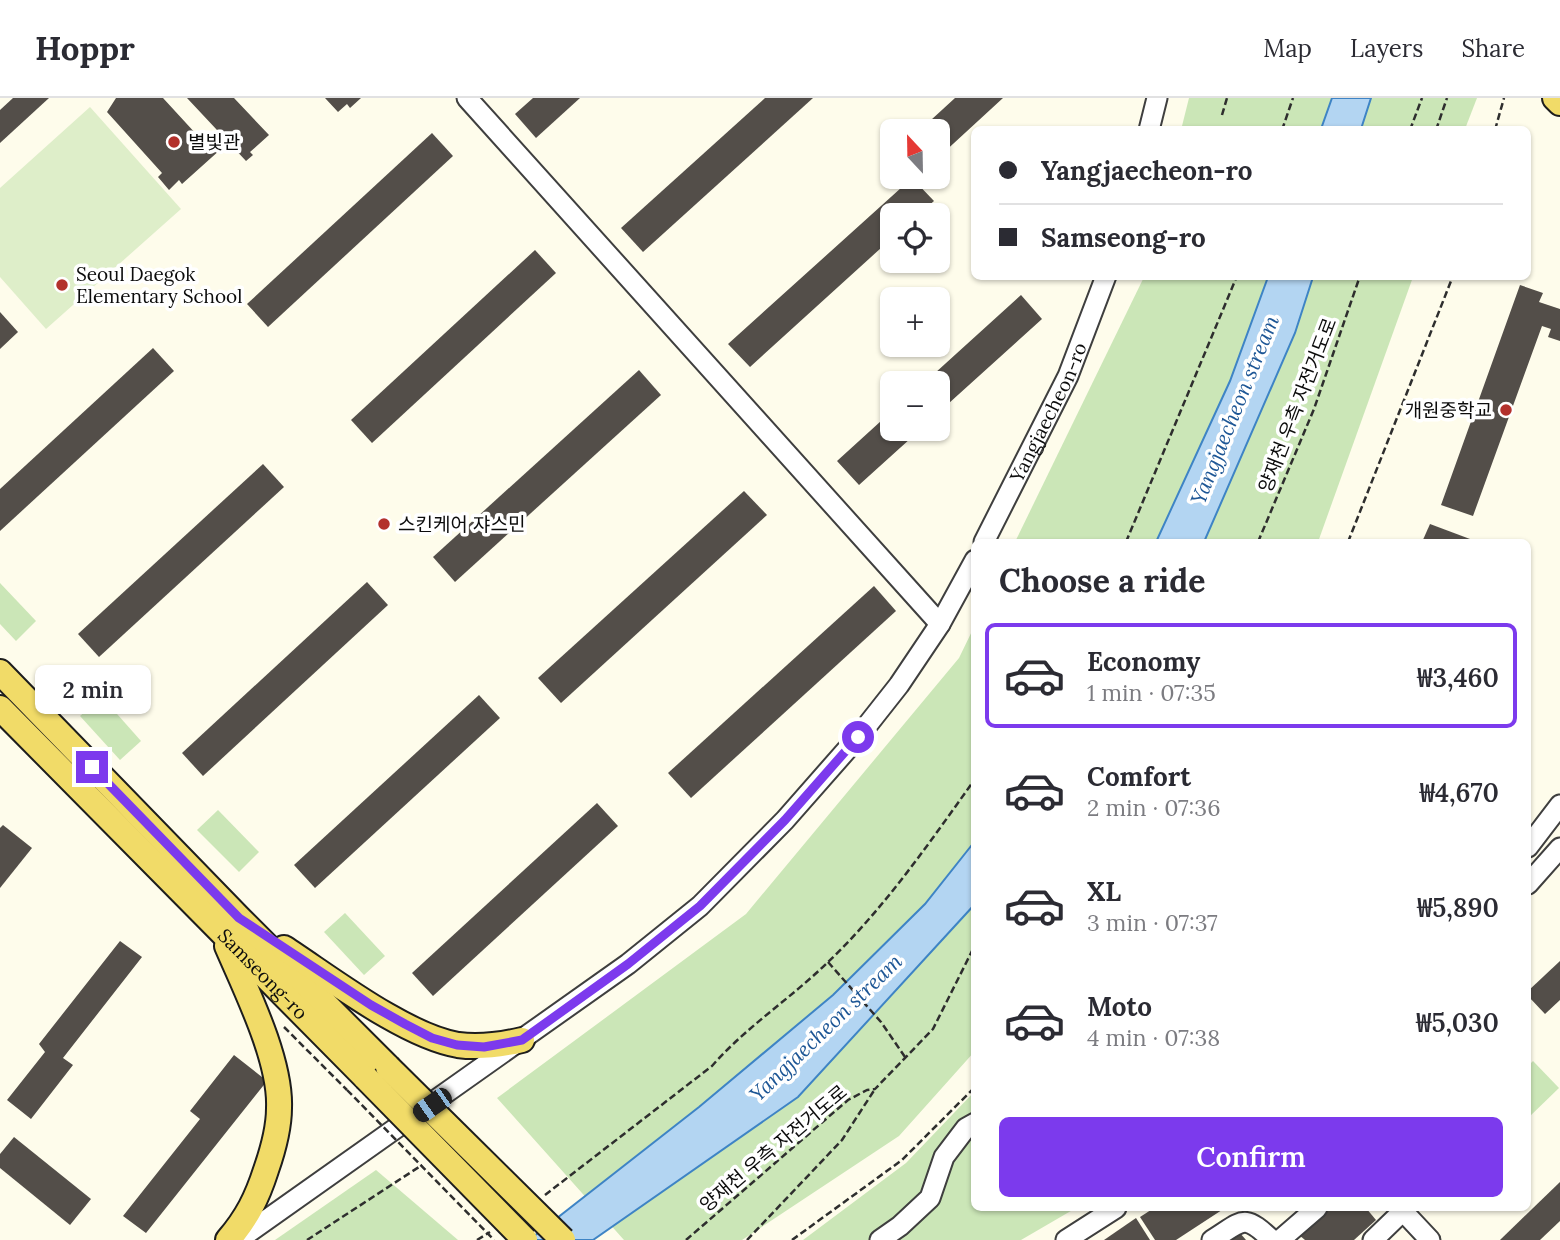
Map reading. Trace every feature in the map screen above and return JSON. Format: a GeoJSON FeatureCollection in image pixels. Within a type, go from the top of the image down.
{"type":"FeatureCollection","features":[{"type":"Feature","properties":{"kind":"main road"},"geometry":{"type":"LineString","coordinates":[[1555,98],[1560,103]]}},
{"type":"Feature","properties":{"kind":"main road","name":"Samseong-ro"},"geometry":{"type":"LineString","coordinates":[[0,672],[367,1078],[525,1240]]}},
{"type":"Feature","properties":{"kind":"main road","name":"Samseong-ro"},"geometry":{"type":"LineString","coordinates":[[0,708],[230,925]]}},
{"type":"Feature","properties":{"kind":"main road"},"geometry":{"type":"LineString","coordinates":[[230,925],[432,1038],[457,1045],[484,1047],[522,1040]]}},
{"type":"Feature","properties":{"kind":"main road"},"geometry":{"type":"LineString","coordinates":[[228,1240],[247,1218],[263,1180],[275,1143],[279,1107],[277,1079],[230,925]]}},
{"type":"Feature","properties":{"kind":"main road","name":"Samseong-ro"},"geometry":{"type":"LineString","coordinates":[[367,1078],[563,1240]]}},
{"type":"Feature","properties":{"kind":"street"},"geometry":{"type":"LineString","coordinates":[[467,98],[940,624]]}},
{"type":"Feature","properties":{"kind":"street"},"geometry":{"type":"LineString","coordinates":[[1150,126],[1157,98]]}},
{"type":"Feature","properties":{"kind":"street","name":"Yangjaecheon-ro"},"geometry":{"type":"LineString","coordinates":[[986,539],[1068,376],[1104,280]]}},
{"type":"Feature","properties":{"kind":"street"},"geometry":{"type":"LineString","coordinates":[[238,1240],[628,964],[700,906],[785,820],[900,685],[940,624],[971,567]]}},
{"type":"Feature","properties":{"kind":"street"},"geometry":{"type":"LineString","coordinates":[[1531,843],[1560,805]]}},
{"type":"Feature","properties":{"kind":"street"},"geometry":{"type":"LineString","coordinates":[[1531,881],[1560,848]]}},
{"type":"Feature","properties":{"kind":"street"},"geometry":{"type":"LineString","coordinates":[[880,1240],[900,1226],[930,1198],[944,1157],[971,1126]]}},
{"type":"Feature","properties":{"kind":"street"},"geometry":{"type":"LineString","coordinates":[[1066,1240],[1111,1211]]}},
{"type":"Feature","properties":{"kind":"street"},"geometry":{"type":"LineString","coordinates":[[1280,1240],[1314,1211]]}},
{"type":"Feature","properties":{"kind":"street"},"geometry":{"type":"LineString","coordinates":[[1373,1240],[1399,1211]]}},
{"type":"Feature","properties":{"kind":"street"},"geometry":{"type":"LineString","coordinates":[[1403,1211],[1430,1240]]}},
{"type":"Feature","properties":{"kind":"street"},"geometry":{"type":"LineString","coordinates":[[1212,1240],[1241,1222],[1254,1223],[1272,1240]]}},
{"type":"Feature","properties":{"kind":"path"},"geometry":{"type":"LineString","coordinates":[[1222,115],[1227,98]]}},
{"type":"Feature","properties":{"kind":"path"},"geometry":{"type":"LineString","coordinates":[[1283,126],[1293,98]]}},
{"type":"Feature","properties":{"kind":"path"},"geometry":{"type":"LineString","coordinates":[[1412,126],[1422,98]]}},
{"type":"Feature","properties":{"kind":"path"},"geometry":{"type":"LineString","coordinates":[[1437,126],[1447,98]]}},
{"type":"Feature","properties":{"kind":"path"},"geometry":{"type":"LineString","coordinates":[[1496,126],[1504,98]]}},
{"type":"Feature","properties":{"kind":"path"},"geometry":{"type":"LineString","coordinates":[[1127,539],[1235,280]]}},
{"type":"Feature","properties":{"kind":"path","name":"양재천 우측 자전거도로"},"geometry":{"type":"LineString","coordinates":[[1259,539],[1314,409],[1359,280]]}},
{"type":"Feature","properties":{"kind":"path"},"geometry":{"type":"LineString","coordinates":[[1349,539],[1451,280]]}},
{"type":"Feature","properties":{"kind":"path"},"geometry":{"type":"LineString","coordinates":[[540,1198],[712,1066],[731,1045],[828,962],[882,903],[971,784]]}},
{"type":"Feature","properties":{"kind":"path","name":"양재천 우측 자전거도로"},"geometry":{"type":"LineString","coordinates":[[686,1240],[848,1100],[875,1088],[906,1058],[933,1029],[971,953]]}},
{"type":"Feature","properties":{"kind":"path"},"geometry":{"type":"LineString","coordinates":[[828,962],[881,1022],[906,1058]]}},
{"type":"Feature","properties":{"kind":"path"},"geometry":{"type":"LineString","coordinates":[[367,1078],[494,1240]]}},
{"type":"Feature","properties":{"kind":"path"},"geometry":{"type":"LineString","coordinates":[[747,1240],[842,1140],[875,1088]]}},
{"type":"Feature","properties":{"kind":"path"},"geometry":{"type":"LineString","coordinates":[[792,1240],[902,1160],[971,1091]]}},
{"type":"Feature","properties":{"kind":"path"},"geometry":{"type":"LineString","coordinates":[[307,1240],[440,1153]]}},
{"type":"Feature","properties":{"kind":"path"},"geometry":{"type":"LineString","coordinates":[[477,1240],[498,1226]]}},
{"type":"Feature","properties":{"kind":"green space"},"geometry":{"type":"Polygon","coordinates":[[[1189,98],[1477,98],[1466,126],[1182,126],[1189,98]]]}},
{"type":"Feature","properties":{"kind":"green space"},"geometry":{"type":"Polygon","coordinates":[[[90,107],[181,209],[46,329],[0,277],[0,188],[90,107]]]}},
{"type":"Feature","properties":{"kind":"green space"},"geometry":{"type":"Polygon","coordinates":[[[1143,280],[1412,280],[1319,539],[1016,539],[1143,280]]]}},
{"type":"Feature","properties":{"kind":"green space"},"geometry":{"type":"Polygon","coordinates":[[[0,583],[36,621],[16,641],[0,624],[0,583]]]}},
{"type":"Feature","properties":{"kind":"green space"},"geometry":{"type":"Polygon","coordinates":[[[971,633],[971,1055],[899,1136],[742,1240],[624,1240],[497,1098],[746,914],[959,658],[971,633]]]}},
{"type":"Feature","properties":{"kind":"green space"},"geometry":{"type":"Polygon","coordinates":[[[102,697],[141,741],[120,760],[80,716],[102,697]]]}},
{"type":"Feature","properties":{"kind":"green space"},"geometry":{"type":"Polygon","coordinates":[[[218,810],[259,852],[239,872],[197,830],[218,810]]]}},
{"type":"Feature","properties":{"kind":"green space"},"geometry":{"type":"Polygon","coordinates":[[[345,913],[385,956],[364,975],[324,932],[345,913]]]}},
{"type":"Feature","properties":{"kind":"green space"},"geometry":{"type":"Polygon","coordinates":[[[1533,1061],[1559,1088],[1531,1115],[1533,1061]]]}},
{"type":"Feature","properties":{"kind":"green space"},"geometry":{"type":"Polygon","coordinates":[[[971,1095],[971,1211],[1071,1211],[1021,1240],[803,1240],[906,1163],[971,1095]]]}},
{"type":"Feature","properties":{"kind":"green space"},"geometry":{"type":"Polygon","coordinates":[[[376,1170],[458,1240],[275,1240],[376,1170]]]}},
{"type":"Feature","properties":{"kind":"water"},"geometry":{"type":"Polygon","coordinates":[[[1332,98],[1371,98],[1362,126],[1322,126],[1332,98]]]}},
{"type":"Feature","properties":{"kind":"water","name":"Yangjaecheon stream"},"geometry":{"type":"Polygon","coordinates":[[[1267,280],[1312,280],[1295,333],[1205,539],[1157,539],[1230,381],[1267,280]]]}},
{"type":"Feature","properties":{"kind":"water","name":"Yangjaecheon stream"},"geometry":{"type":"Polygon","coordinates":[[[971,846],[971,908],[798,1097],[593,1240],[529,1240],[699,1107],[833,995],[925,904],[971,846]]]}},
{"type":"Feature","properties":{"kind":"building"},"geometry":{"type":"Polygon","coordinates":[[[13,98],[49,98],[0,143],[0,110],[13,98]]]}},
{"type":"Feature","properties":{"kind":"building","name":"별빛관"},"geometry":{"type":"Polygon","coordinates":[[[116,98],[163,98],[197,135],[203,130],[221,149],[182,184],[179,180],[169,190],[158,177],[162,173],[107,112],[116,98]]]}},
{"type":"Feature","properties":{"kind":"building"},"geometry":{"type":"Polygon","coordinates":[[[187,98],[234,98],[269,135],[250,152],[253,155],[246,161],[187,98]]]}},
{"type":"Feature","properties":{"kind":"building"},"geometry":{"type":"Polygon","coordinates":[[[325,98],[361,98],[350,108],[347,104],[338,112],[325,98]]]}},
{"type":"Feature","properties":{"kind":"building"},"geometry":{"type":"Polygon","coordinates":[[[533,98],[580,98],[536,138],[515,114],[533,98]]]}},
{"type":"Feature","properties":{"kind":"building"},"geometry":{"type":"Polygon","coordinates":[[[765,98],[813,98],[643,252],[621,228],[765,98]]]}},
{"type":"Feature","properties":{"kind":"building"},"geometry":{"type":"Polygon","coordinates":[[[955,98],[1003,98],[971,126],[950,147],[950,119],[932,119],[955,98]]]}},
{"type":"Feature","properties":{"kind":"building"},"geometry":{"type":"Polygon","coordinates":[[[432,133],[453,156],[268,327],[247,304],[432,133]]]}},
{"type":"Feature","properties":{"kind":"building"},"geometry":{"type":"Polygon","coordinates":[[[900,189],[923,189],[934,201],[932,203],[884,203],[900,189]]]}},
{"type":"Feature","properties":{"kind":"building"},"geometry":{"type":"Polygon","coordinates":[[[880,207],[880,249],[750,367],[728,344],[880,207]]]}},
{"type":"Feature","properties":{"kind":"building"},"geometry":{"type":"Polygon","coordinates":[[[535,250],[556,273],[372,443],[351,420],[535,250]]]}},
{"type":"Feature","properties":{"kind":"building"},"geometry":{"type":"Polygon","coordinates":[[[1520,285],[1543,293],[1539,302],[1560,309],[1560,341],[1548,337],[1551,329],[1542,326],[1473,516],[1441,505],[1520,285]]]}},
{"type":"Feature","properties":{"kind":"building"},"geometry":{"type":"Polygon","coordinates":[[[1021,295],[1042,319],[950,402],[950,371],[937,371],[1021,295]]]}},
{"type":"Feature","properties":{"kind":"building"},"geometry":{"type":"Polygon","coordinates":[[[0,312],[18,332],[0,349],[0,312]]]}},
{"type":"Feature","properties":{"kind":"building"},"geometry":{"type":"Polygon","coordinates":[[[153,348],[174,371],[0,531],[0,489],[153,348]]]}},
{"type":"Feature","properties":{"kind":"building"},"geometry":{"type":"Polygon","coordinates":[[[639,370],[661,395],[455,582],[433,557],[639,370]]]}},
{"type":"Feature","properties":{"kind":"building"},"geometry":{"type":"Polygon","coordinates":[[[880,422],[880,441],[908,441],[859,485],[837,461],[880,422]]]}},
{"type":"Feature","properties":{"kind":"building"},"geometry":{"type":"Polygon","coordinates":[[[263,464],[284,487],[99,657],[78,634],[263,464]]]}},
{"type":"Feature","properties":{"kind":"building"},"geometry":{"type":"Polygon","coordinates":[[[744,491],[767,515],[561,703],[538,678],[744,491]]]}},
{"type":"Feature","properties":{"kind":"building"},"geometry":{"type":"Polygon","coordinates":[[[1430,524],[1470,539],[1423,539],[1430,524]]]}},
{"type":"Feature","properties":{"kind":"building"},"geometry":{"type":"Polygon","coordinates":[[[367,582],[388,605],[203,776],[182,753],[367,582]]]}},
{"type":"Feature","properties":{"kind":"building"},"geometry":{"type":"Polygon","coordinates":[[[874,586],[896,611],[691,798],[668,773],[874,586]]]}},
{"type":"Feature","properties":{"kind":"building"},"geometry":{"type":"Polygon","coordinates":[[[479,695],[500,718],[315,888],[294,865],[479,695]]]}},
{"type":"Feature","properties":{"kind":"building"},"geometry":{"type":"Polygon","coordinates":[[[597,803],[618,826],[433,996],[412,973],[597,803]]]}},
{"type":"Feature","properties":{"kind":"building"},"geometry":{"type":"Polygon","coordinates":[[[3,825],[32,848],[0,888],[0,828],[3,825]]]}},
{"type":"Feature","properties":{"kind":"building"},"geometry":{"type":"Polygon","coordinates":[[[120,941],[142,957],[63,1058],[73,1065],[31,1119],[7,1100],[45,1052],[39,1044],[120,941]]]}},
{"type":"Feature","properties":{"kind":"building"},"geometry":{"type":"Polygon","coordinates":[[[1560,961],[1560,1000],[1545,1014],[1531,999],[1531,988],[1560,961]]]}},
{"type":"Feature","properties":{"kind":"building"},"geometry":{"type":"Polygon","coordinates":[[[234,1055],[267,1081],[146,1233],[123,1216],[200,1119],[190,1111],[234,1055]]]}},
{"type":"Feature","properties":{"kind":"building"},"geometry":{"type":"Polygon","coordinates":[[[14,1137],[91,1199],[70,1225],[0,1168],[0,1154],[14,1137]]]}},
{"type":"Feature","properties":{"kind":"building"},"geometry":{"type":"Polygon","coordinates":[[[1560,1182],[1560,1221],[1540,1240],[1500,1240],[1531,1211],[1560,1182]]]}},
{"type":"Feature","properties":{"kind":"building"},"geometry":{"type":"Polygon","coordinates":[[[1149,1211],[1220,1211],[1176,1240],[1155,1240],[1140,1217],[1149,1211]]]}},
{"type":"Feature","properties":{"kind":"building"},"geometry":{"type":"Polygon","coordinates":[[[1327,1211],[1368,1211],[1376,1220],[1354,1240],[1305,1240],[1299,1235],[1327,1211]]]}},
{"type":"Feature","properties":{"kind":"building"},"geometry":{"type":"Polygon","coordinates":[[[1136,1218],[1150,1240],[1104,1240],[1136,1218]]]}},
{"type":"Feature","properties":{"kind":"building"},"geometry":{"type":"Polygon","coordinates":[[[1240,1233],[1246,1240],[1228,1240],[1240,1233]]]}},
{"type":"Feature","properties":{"kind":"place","name":"별빛관"},"geometry":{"type":"Point","coordinates":[174,142]}},
{"type":"Feature","properties":{"kind":"place","name":"Seoul Daegok Elementary School"},"geometry":{"type":"Point","coordinates":[62,285]}},
{"type":"Feature","properties":{"kind":"place","name":"개원중학교"},"geometry":{"type":"Point","coordinates":[1506,410]}},
{"type":"Feature","properties":{"kind":"place","name":"스킨케어 쟈스민"},"geometry":{"type":"Point","coordinates":[384,524]}},
{"type":"Feature","properties":{"kind":"route"},"geometry":{"type":"LineString","coordinates":[[92,767],[239,918],[371,1005],[405,1024],[432,1038],[457,1045],[484,1047],[522,1040],[628,964],[700,906],[785,820],[858,737]]}}]}
